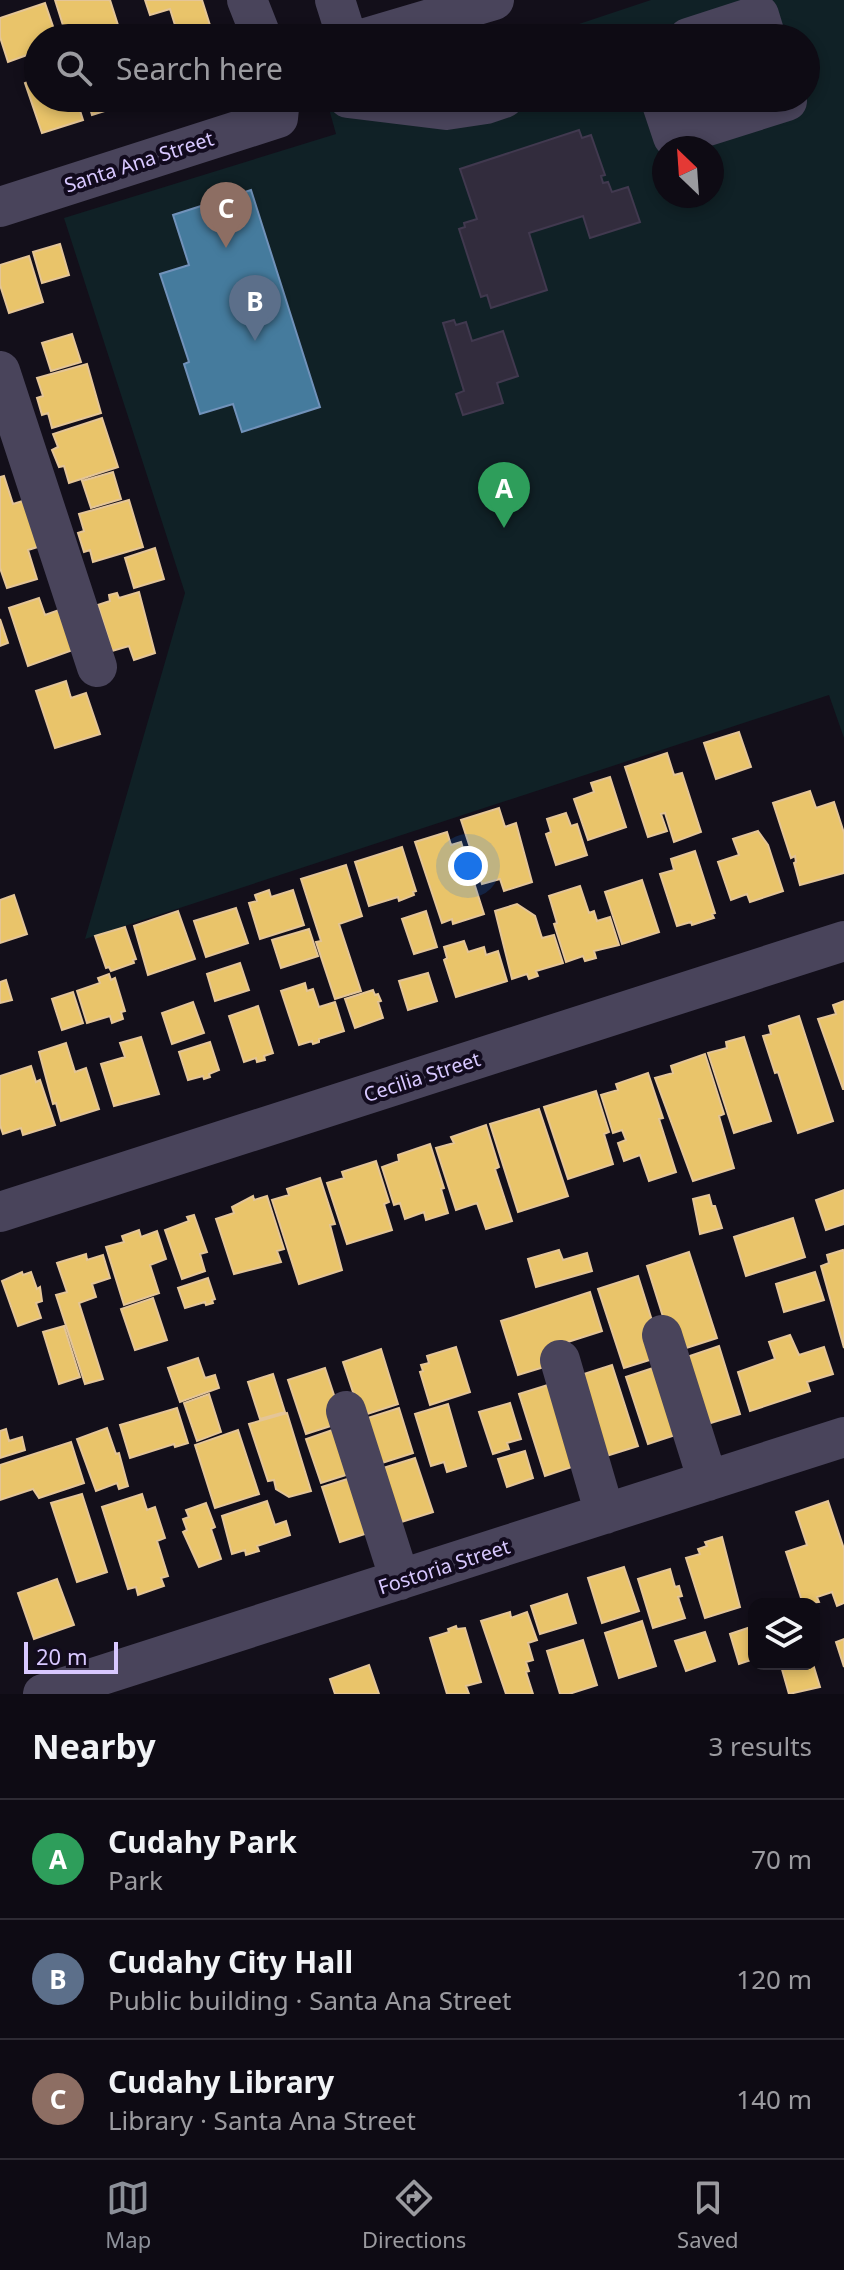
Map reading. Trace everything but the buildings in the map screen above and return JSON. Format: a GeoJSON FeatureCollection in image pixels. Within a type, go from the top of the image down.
{"type":"FeatureCollection","features":[{"type":"Feature","properties":{"kind":"street"},"geometry":{"type":"LineString","coordinates":[[247,0],[256,24]]}},
{"type":"Feature","properties":{"kind":"street"},"geometry":{"type":"LineString","coordinates":[[335,0],[343,24]]}},
{"type":"Feature","properties":{"kind":"street"},"geometry":{"type":"LineString","coordinates":[[413,24],[494,0]]}},
{"type":"Feature","properties":{"kind":"street"},"geometry":{"type":"LineString","coordinates":[[731,24],[759,15],[762,24]]}},
{"type":"Feature","properties":{"kind":"street","name":"Santa Ana Street"},"geometry":{"type":"LineString","coordinates":[[0,207],[259,112]]}},
{"type":"Feature","properties":{"kind":"street"},"geometry":{"type":"LineString","coordinates":[[665,112],[673,137],[752,112]]}},
{"type":"Feature","properties":{"kind":"street"},"geometry":{"type":"LineString","coordinates":[[0,371],[97,667]]}},
{"type":"Feature","properties":{"kind":"street","name":"Cecilia Street"},"geometry":{"type":"LineString","coordinates":[[0,1212],[844,941]]}},
{"type":"Feature","properties":{"kind":"street"},"geometry":{"type":"LineString","coordinates":[[662,1335],[708,1481]]}},
{"type":"Feature","properties":{"kind":"street"},"geometry":{"type":"LineString","coordinates":[[560,1360],[605,1514]]}},
{"type":"Feature","properties":{"kind":"street"},"geometry":{"type":"LineString","coordinates":[[346,1411],[400,1580]]}},
{"type":"Feature","properties":{"kind":"street","name":"Fostoria Street"},"geometry":{"type":"LineString","coordinates":[[43,1694],[844,1437]]}},
{"type":"Feature","properties":{"kind":"shaded area"},"geometry":{"type":"Polygon","coordinates":[[[651,0],[844,0],[844,738],[829,695],[85,939],[185,593],[64,218],[336,134],[330,112],[820,112],[820,24],[579,24],[651,0]]]}},
{"type":"Feature","properties":{"kind":"place","name":"Cudahy Library"},"geometry":{"type":"Point","coordinates":[226,248]}},
{"type":"Feature","properties":{"kind":"place","name":"Cudahy City Hall"},"geometry":{"type":"Point","coordinates":[255,341]}},
{"type":"Feature","properties":{"kind":"place","name":"Cudahy Park"},"geometry":{"type":"Point","coordinates":[504,528]}}]}
